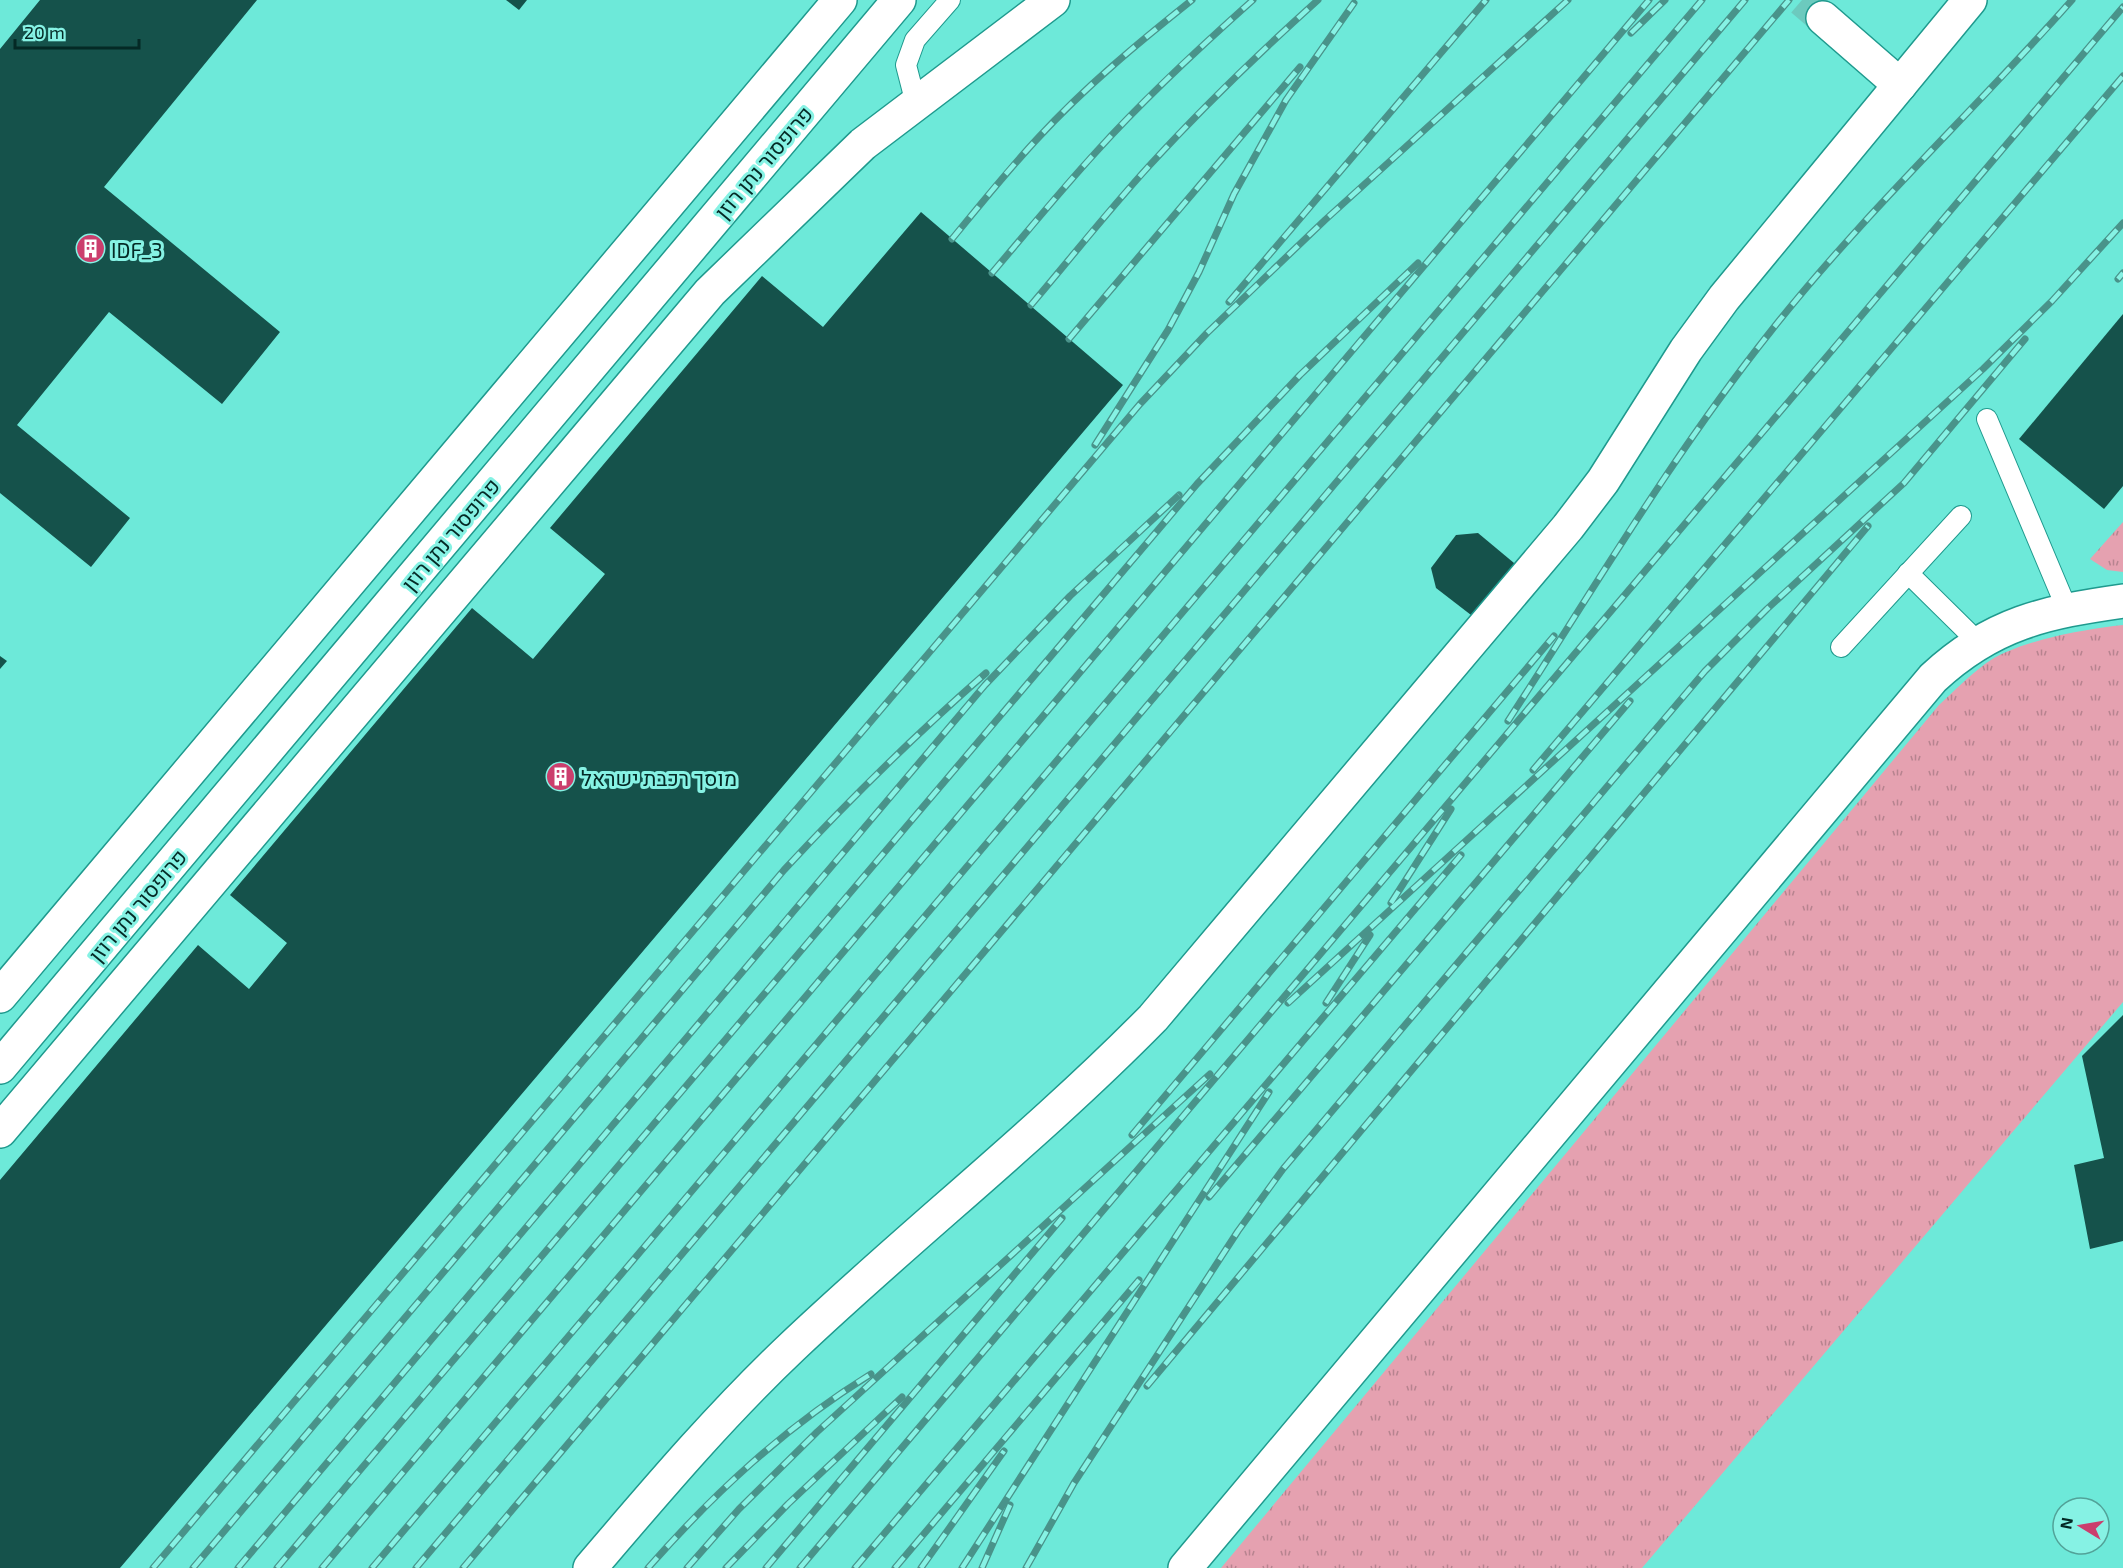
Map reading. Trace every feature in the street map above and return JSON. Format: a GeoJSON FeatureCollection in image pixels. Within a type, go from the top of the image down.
{"type":"FeatureCollection","features":[{"type":"Feature","properties":{"kind":"street"},"geometry":{"type":"LineString","coordinates":[[0,996],[840,0]]}},
{"type":"Feature","properties":{"kind":"street","name":"פרופסור נתן רוזן"},"geometry":{"type":"LineString","coordinates":[[0,1067],[899,0]]}},
{"type":"Feature","properties":{"kind":"street"},"geometry":{"type":"LineString","coordinates":[[0,1131],[710,292],[863,144],[1053,0]]}},
{"type":"Feature","properties":{"kind":"street"},"geometry":{"type":"LineString","coordinates":[[590,1568],[701,1441],[774,1364],[1107,1064],[1160,1010],[1568,527],[1603,481],[1686,350],[1718,306],[1970,0]]}},
{"type":"Feature","properties":{"kind":"street"},"geometry":{"type":"LineString","coordinates":[[1823,18],[1900,85]]}},
{"type":"Feature","properties":{"kind":"street"},"geometry":{"type":"LineString","coordinates":[[1185,1568],[1920,693],[1948,664],[1979,643],[2013,626],[2067,609],[2123,601]]}},
{"type":"Feature","properties":{"kind":"lane"},"geometry":{"type":"LineString","coordinates":[[916,104],[906,65],[915,40],[950,0]]}},
{"type":"Feature","properties":{"kind":"lane"},"geometry":{"type":"LineString","coordinates":[[1986,419],[2067,609]]}},
{"type":"Feature","properties":{"kind":"lane"},"geometry":{"type":"LineString","coordinates":[[1840,646],[1961,516]]}},
{"type":"Feature","properties":{"kind":"lane"},"geometry":{"type":"LineString","coordinates":[[1908,573],[1979,643]]}},
{"type":"Feature","properties":{"kind":"shaded area"},"geometry":{"type":"Polygon","coordinates":[[[0,0],[2123,0],[2123,1568],[0,1568],[0,0]]]}},
{"type":"Feature","properties":{"kind":"green space"},"geometry":{"type":"Polygon","coordinates":[[[2123,522],[2123,572],[2107,570],[2090,559],[2123,522]]]}},
{"type":"Feature","properties":{"kind":"green space"},"geometry":{"type":"Polygon","coordinates":[[[2123,625],[2123,1002],[1642,1568],[1221,1568],[1939,705],[1985,664],[2014,649],[2051,637],[2123,625]]]}},
{"type":"Feature","properties":{"kind":"building","name":"IDF_3"},"geometry":{"type":"Polygon","coordinates":[[[40,0],[257,0],[104,187],[280,332],[222,404],[109,312],[17,425],[130,518],[91,567],[0,493],[0,49],[40,0]]]}},
{"type":"Feature","properties":{"kind":"building"},"geometry":{"type":"Polygon","coordinates":[[[506,0],[527,0],[519,10],[506,0]]]}},
{"type":"Feature","properties":{"kind":"building","name":"מוסך רכבת ישראל"},"geometry":{"type":"Polygon","coordinates":[[[921,212],[1123,385],[120,1568],[0,1568],[0,1180],[198,945],[249,989],[287,943],[230,895],[472,608],[533,659],[605,574],[550,528],[762,276],[823,327],[921,212]]]}},
{"type":"Feature","properties":{"kind":"building"},"geometry":{"type":"Polygon","coordinates":[[[2123,314],[2123,486],[2104,509],[2019,439],[2123,314]]]}},
{"type":"Feature","properties":{"kind":"building"},"geometry":{"type":"Polygon","coordinates":[[[1478,533],[1514,563],[1515,582],[1485,615],[1471,615],[1436,588],[1431,568],[1456,535],[1478,533]]]}},
{"type":"Feature","properties":{"kind":"building"},"geometry":{"type":"Polygon","coordinates":[[[0,656],[7,661],[0,669],[0,656]]]}},
{"type":"Feature","properties":{"kind":"building"},"geometry":{"type":"Polygon","coordinates":[[[2123,1015],[2123,1241],[2090,1249],[2074,1165],[2104,1158],[2082,1056],[2123,1015]]]}},
{"type":"Feature","properties":{"kind":"tunnel"},"geometry":{"type":"LineString","coordinates":[[1802,0],[1823,18]]}},
{"type":"Feature","properties":{"kind":"railway"},"geometry":{"type":"LineString","coordinates":[[952,239],[1016,162],[1074,101],[1112,66],[1192,0]]}},
{"type":"Feature","properties":{"kind":"railway"},"geometry":{"type":"LineString","coordinates":[[992,273],[1070,181],[1134,111],[1253,0]]}},
{"type":"Feature","properties":{"kind":"railway"},"geometry":{"type":"LineString","coordinates":[[1031,305],[1169,144],[1231,81],[1318,0]]}},
{"type":"Feature","properties":{"kind":"railway"},"geometry":{"type":"LineString","coordinates":[[1229,302],[1486,0]]}},
{"type":"Feature","properties":{"kind":"railway"},"geometry":{"type":"LineString","coordinates":[[153,1568],[1140,404],[1207,333],[1325,220],[1568,0]]}},
{"type":"Feature","properties":{"kind":"railway"},"geometry":{"type":"LineString","coordinates":[[322,1568],[1649,0]]}},
{"type":"Feature","properties":{"kind":"railway"},"geometry":{"type":"LineString","coordinates":[[1631,33],[1665,0]]}},
{"type":"Feature","properties":{"kind":"railway"},"geometry":{"type":"LineString","coordinates":[[372,1568],[1702,0]]}},
{"type":"Feature","properties":{"kind":"railway"},"geometry":{"type":"LineString","coordinates":[[416,1568],[1745,0]]}},
{"type":"Feature","properties":{"kind":"railway"},"geometry":{"type":"LineString","coordinates":[[463,1568],[1789,0]]}},
{"type":"Feature","properties":{"kind":"railway"},"geometry":{"type":"LineString","coordinates":[[1508,721],[1667,474],[1771,331],[1843,245],[2072,0]]}},
{"type":"Feature","properties":{"kind":"railway"},"geometry":{"type":"LineString","coordinates":[[1095,445],[1168,330],[1199,272],[1234,194],[1286,100],[1354,3]]}},
{"type":"Feature","properties":{"kind":"railway"},"geometry":{"type":"LineString","coordinates":[[800,1568],[2123,7]]}},
{"type":"Feature","properties":{"kind":"railway"},"geometry":{"type":"LineString","coordinates":[[1069,339],[1300,67]]}},
{"type":"Feature","properties":{"kind":"railway"},"geometry":{"type":"LineString","coordinates":[[1533,770],[2123,76]]}},
{"type":"Feature","properties":{"kind":"railway"},"geometry":{"type":"LineString","coordinates":[[1288,1003],[1983,369],[2052,301],[2123,223]]}},
{"type":"Feature","properties":{"kind":"railway"},"geometry":{"type":"LineString","coordinates":[[277,1568],[1197,484],[1300,375],[1418,263]]}},
{"type":"Feature","properties":{"kind":"railway"},"geometry":{"type":"LineString","coordinates":[[2118,279],[2123,273]]}},
{"type":"Feature","properties":{"kind":"railway"},"geometry":{"type":"LineString","coordinates":[[1026,1568],[1074,1483],[1238,1231],[1283,1169],[1705,671],[1767,609],[1904,483],[2025,339]]}},
{"type":"Feature","properties":{"kind":"railway"},"geometry":{"type":"LineString","coordinates":[[238,1568],[985,685],[1070,596],[1179,495]]}},
{"type":"Feature","properties":{"kind":"railway"},"geometry":{"type":"LineString","coordinates":[[1147,1386],[1868,526]]}},
{"type":"Feature","properties":{"kind":"railway"},"geometry":{"type":"LineString","coordinates":[[1132,1135],[1554,636]]}},
{"type":"Feature","properties":{"kind":"railway"},"geometry":{"type":"LineString","coordinates":[[193,1568],[784,870],[882,769],[986,673]]}},
{"type":"Feature","properties":{"kind":"railway"},"geometry":{"type":"LineString","coordinates":[[1209,1197],[1630,701]]}},
{"type":"Feature","properties":{"kind":"railway"},"geometry":{"type":"LineString","coordinates":[[1391,903],[1451,809]]}},
{"type":"Feature","properties":{"kind":"railway"},"geometry":{"type":"LineString","coordinates":[[855,1568],[1461,855]]}},
{"type":"Feature","properties":{"kind":"railway"},"geometry":{"type":"LineString","coordinates":[[1326,1003],[1370,935]]}},
{"type":"Feature","properties":{"kind":"railway"},"geometry":{"type":"LineString","coordinates":[[687,1568],[739,1509],[817,1432],[1210,1074]]}},
{"type":"Feature","properties":{"kind":"railway"},"geometry":{"type":"LineString","coordinates":[[962,1568],[1269,1092]]}},
{"type":"Feature","properties":{"kind":"railway"},"geometry":{"type":"LineString","coordinates":[[766,1568],[1062,1218]]}},
{"type":"Feature","properties":{"kind":"railway"},"geometry":{"type":"LineString","coordinates":[[895,1568],[1139,1280]]}},
{"type":"Feature","properties":{"kind":"railway"},"geometry":{"type":"LineString","coordinates":[[648,1568],[699,1513],[752,1463],[809,1416],[871,1374]]}},
{"type":"Feature","properties":{"kind":"railway"},"geometry":{"type":"LineString","coordinates":[[726,1568],[788,1504],[902,1397]]}},
{"type":"Feature","properties":{"kind":"railway"},"geometry":{"type":"LineString","coordinates":[[921,1568],[1004,1451]]}},
{"type":"Feature","properties":{"kind":"railway"},"geometry":{"type":"LineString","coordinates":[[982,1568],[1010,1505]]}},
{"type":"Feature","properties":{"kind":"place","name":"IDF_3"},"geometry":{"type":"Point","coordinates":[90,249]}},
{"type":"Feature","properties":{"kind":"place","name":"מוסך רכבת ישראל"},"geometry":{"type":"Point","coordinates":[560,777]}}]}
